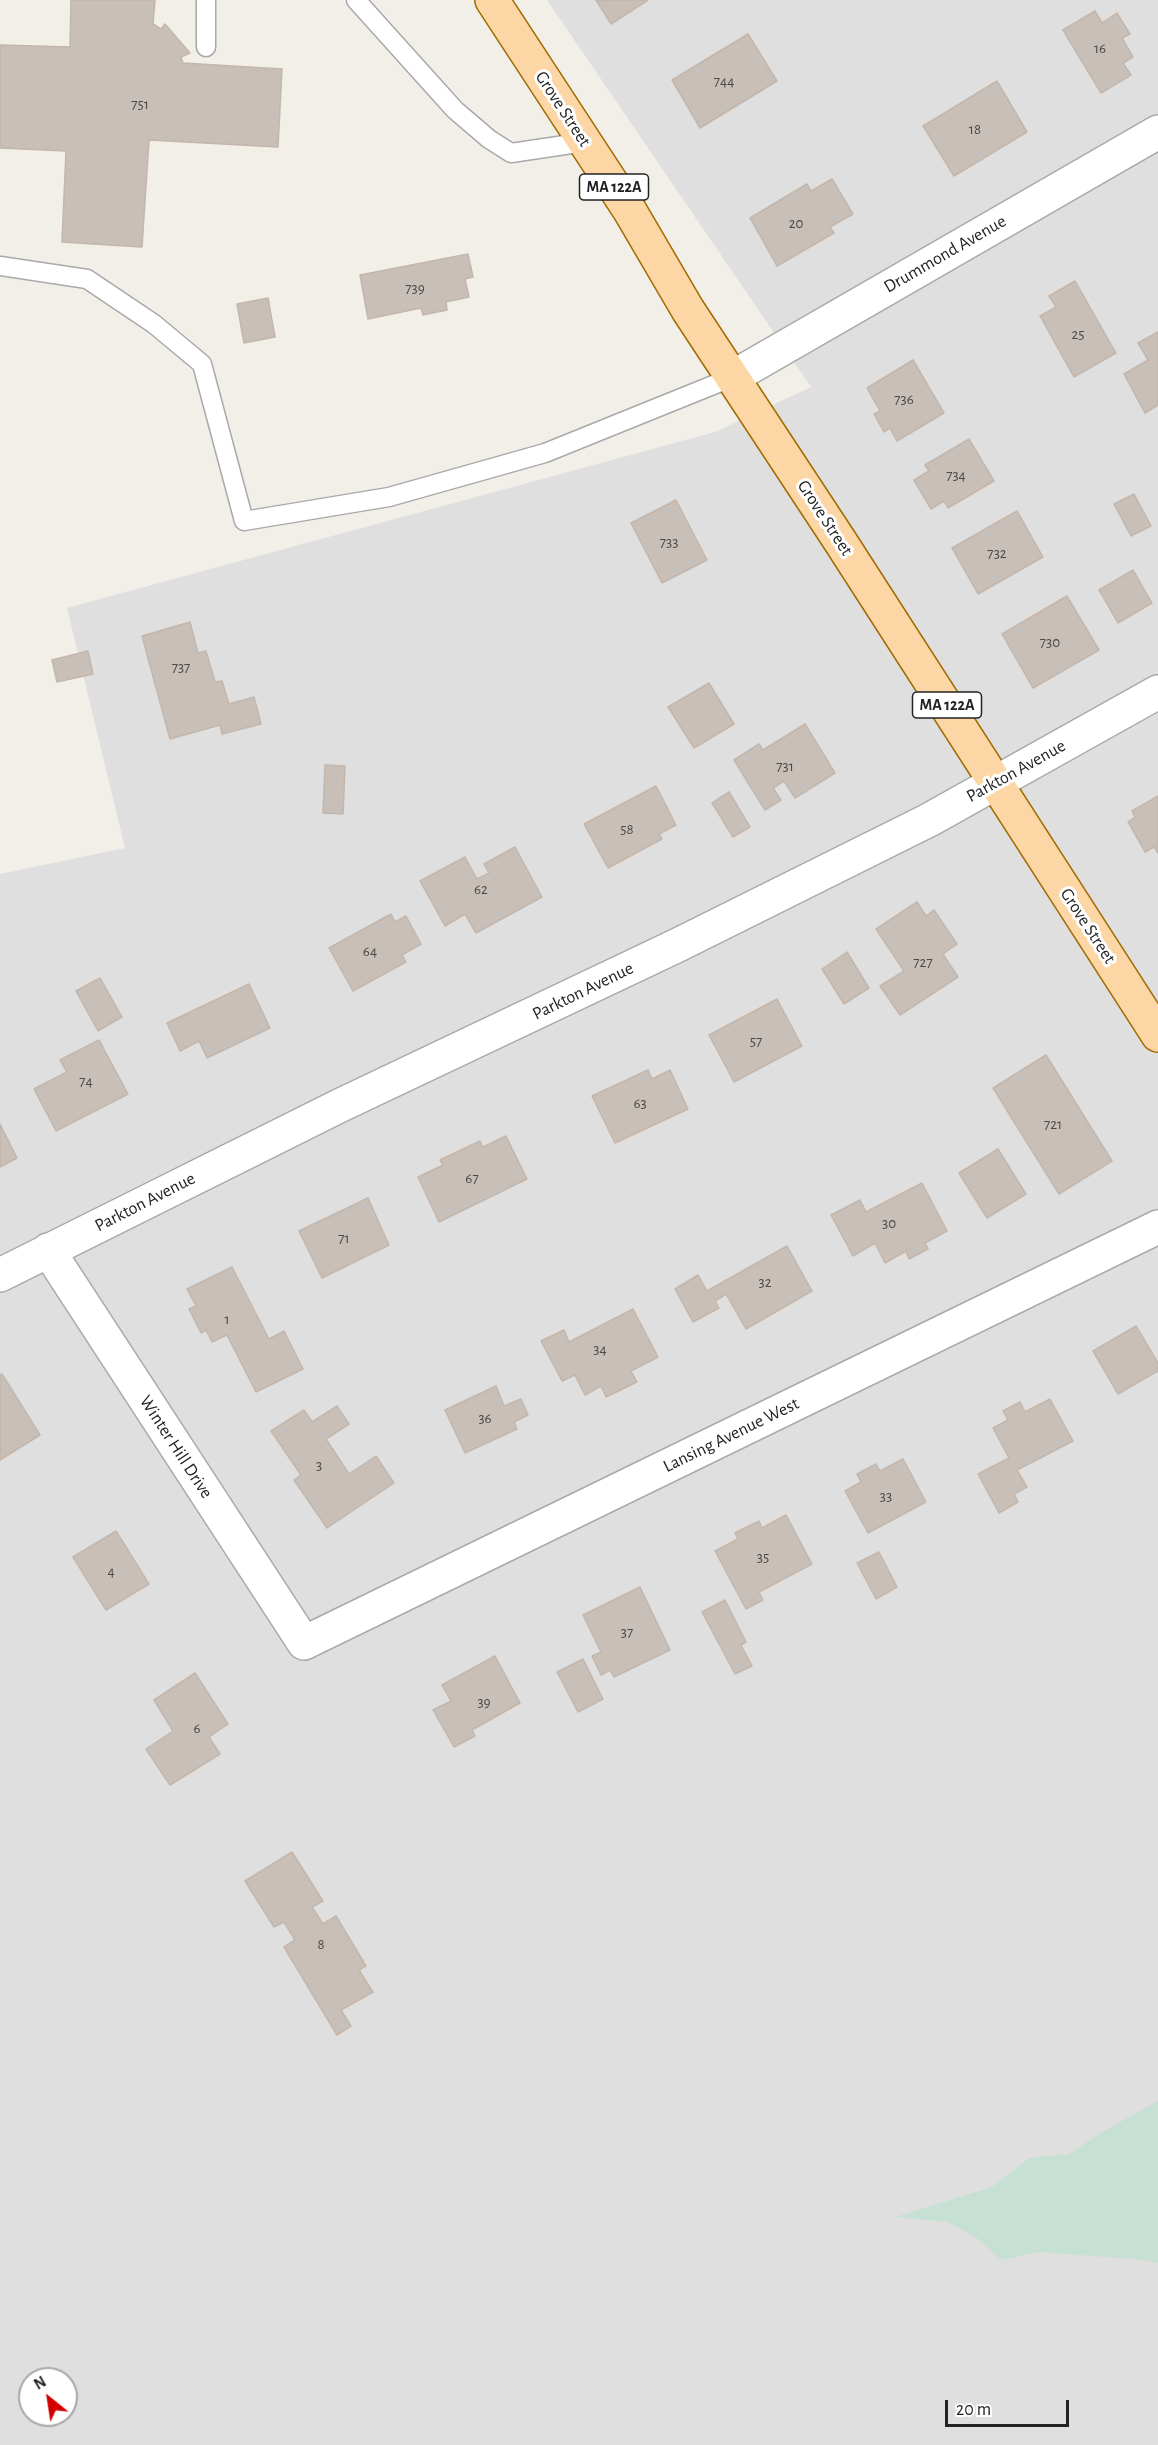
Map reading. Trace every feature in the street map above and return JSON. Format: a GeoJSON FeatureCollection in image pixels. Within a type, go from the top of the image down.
{"type":"FeatureCollection","features":[{"type":"Feature","properties":{"kind":"main road","name":"Grove Street"},"geometry":{"type":"LineString","coordinates":[[492,0],[630,211],[688,310],[1158,1035]]}},
{"type":"Feature","properties":{"kind":"street","name":"Drummond Avenue"},"geometry":{"type":"LineString","coordinates":[[733,377],[1158,132]]}},
{"type":"Feature","properties":{"kind":"street","name":"Parkton Avenue"},"geometry":{"type":"LineString","coordinates":[[0,1275],[341,1105],[678,945],[929,820],[1158,692]]}},
{"type":"Feature","properties":{"kind":"street","name":"Lansing Avenue West"},"geometry":{"type":"LineString","coordinates":[[304,1643],[1158,1227]]}},
{"type":"Feature","properties":{"kind":"street","name":"Winter Hill Drive"},"geometry":{"type":"LineString","coordinates":[[48,1250],[304,1643]]}},
{"type":"Feature","properties":{"kind":"lane"},"geometry":{"type":"LineString","coordinates":[[206,0],[206,47]]}},
{"type":"Feature","properties":{"kind":"lane"},"geometry":{"type":"LineString","coordinates":[[356,0],[456,110],[489,139],[511,153],[585,142]]}},
{"type":"Feature","properties":{"kind":"lane"},"geometry":{"type":"LineString","coordinates":[[0,266],[87,279],[154,324],[202,364],[244,521],[389,497],[545,453],[733,377]]}},
{"type":"Feature","properties":{"kind":"shaded area"},"geometry":{"type":"Polygon","coordinates":[[[547,0],[1158,0],[1158,2445],[0,2445],[0,874],[125,848],[67,608],[715,432],[811,387],[547,0]]]}},
{"type":"Feature","properties":{"kind":"green space"},"geometry":{"type":"Polygon","coordinates":[[[1158,2101],[1158,2263],[1039,2252],[1001,2260],[978,2239],[948,2222],[895,2217],[992,2187],[1029,2158],[1069,2154],[1104,2131],[1158,2101]]]}},
{"type":"Feature","properties":{"kind":"building"},"geometry":{"type":"Polygon","coordinates":[[[71,0],[155,0],[153,24],[161,29],[165,24],[190,53],[181,57],[183,63],[282,69],[278,147],[149,140],[142,247],[62,242],[66,151],[0,148],[0,45],[70,47],[71,0]]]}},
{"type":"Feature","properties":{"kind":"building"},"geometry":{"type":"Polygon","coordinates":[[[596,0],[648,0],[611,24],[596,0]]]}},
{"type":"Feature","properties":{"kind":"building"},"geometry":{"type":"Polygon","coordinates":[[[1095,11],[1102,23],[1117,13],[1130,34],[1122,38],[1133,57],[1123,63],[1131,75],[1101,93],[1063,30],[1095,11]]]}},
{"type":"Feature","properties":{"kind":"building"},"geometry":{"type":"Polygon","coordinates":[[[748,34],[777,81],[700,128],[672,80],[748,34]]]}},
{"type":"Feature","properties":{"kind":"building"},"geometry":{"type":"Polygon","coordinates":[[[997,81],[1027,132],[954,176],[923,126],[997,81]]]}},
{"type":"Feature","properties":{"kind":"building"},"geometry":{"type":"Polygon","coordinates":[[[832,179],[853,214],[830,227],[834,233],[777,266],[750,218],[807,184],[811,191],[832,179]]]}},
{"type":"Feature","properties":{"kind":"building"},"geometry":{"type":"Polygon","coordinates":[[[468,254],[473,277],[465,279],[469,297],[446,302],[447,310],[423,315],[421,308],[368,319],[360,275],[468,254]]]}},
{"type":"Feature","properties":{"kind":"building"},"geometry":{"type":"Polygon","coordinates":[[[1075,281],[1116,353],[1074,377],[1040,316],[1056,307],[1049,296],[1075,281]]]}},
{"type":"Feature","properties":{"kind":"building"},"geometry":{"type":"Polygon","coordinates":[[[268,298],[275,337],[244,343],[237,304],[268,298]]]}},
{"type":"Feature","properties":{"kind":"building"},"geometry":{"type":"Polygon","coordinates":[[[1158,332],[1158,405],[1145,413],[1124,374],[1148,360],[1138,343],[1158,332]]]}},
{"type":"Feature","properties":{"kind":"building"},"geometry":{"type":"Polygon","coordinates":[[[913,360],[944,413],[897,441],[890,428],[884,432],[874,414],[880,411],[867,388],[913,360]]]}},
{"type":"Feature","properties":{"kind":"building"},"geometry":{"type":"Polygon","coordinates":[[[969,439],[994,481],[948,508],[944,501],[931,509],[914,480],[929,471],[925,465],[969,439]]]}},
{"type":"Feature","properties":{"kind":"building"},"geometry":{"type":"Polygon","coordinates":[[[1134,494],[1151,526],[1131,536],[1114,504],[1134,494]]]}},
{"type":"Feature","properties":{"kind":"building"},"geometry":{"type":"Polygon","coordinates":[[[676,500],[707,560],[662,583],[631,523],[676,500]]]}},
{"type":"Feature","properties":{"kind":"building"},"geometry":{"type":"Polygon","coordinates":[[[1017,511],[1043,557],[978,594],[952,548],[1017,511]]]}},
{"type":"Feature","properties":{"kind":"building"},"geometry":{"type":"Polygon","coordinates":[[[1133,570],[1152,603],[1118,623],[1099,590],[1133,570]]]}},
{"type":"Feature","properties":{"kind":"building"},"geometry":{"type":"Polygon","coordinates":[[[1067,596],[1099,650],[1033,688],[1002,634],[1067,596]]]}},
{"type":"Feature","properties":{"kind":"building"},"geometry":{"type":"Polygon","coordinates":[[[190,622],[198,653],[206,651],[215,682],[222,681],[229,704],[254,697],[261,724],[222,734],[220,725],[170,739],[142,636],[190,622]]]}},
{"type":"Feature","properties":{"kind":"building"},"geometry":{"type":"Polygon","coordinates":[[[88,651],[93,674],[57,682],[52,660],[88,651]]]}},
{"type":"Feature","properties":{"kind":"building"},"geometry":{"type":"Polygon","coordinates":[[[709,683],[734,724],[694,748],[668,707],[709,683]]]}},
{"type":"Feature","properties":{"kind":"building"},"geometry":{"type":"Polygon","coordinates":[[[805,724],[835,773],[795,798],[784,781],[773,788],[781,800],[765,810],[734,760],[759,744],[763,750],[805,724]]]}},
{"type":"Feature","properties":{"kind":"building"},"geometry":{"type":"Polygon","coordinates":[[[325,765],[345,766],[343,814],[323,813],[325,765]]]}},
{"type":"Feature","properties":{"kind":"building"},"geometry":{"type":"Polygon","coordinates":[[[656,786],[676,825],[659,834],[662,839],[608,868],[584,824],[656,786]]]}},
{"type":"Feature","properties":{"kind":"building"},"geometry":{"type":"Polygon","coordinates":[[[729,792],[750,827],[733,837],[712,803],[729,792]]]}},
{"type":"Feature","properties":{"kind":"building"},"geometry":{"type":"Polygon","coordinates":[[[1158,796],[1158,853],[1154,847],[1145,852],[1128,822],[1135,817],[1132,811],[1158,796]]]}},
{"type":"Feature","properties":{"kind":"building"},"geometry":{"type":"Polygon","coordinates":[[[515,847],[542,897],[476,933],[465,914],[445,926],[420,881],[465,857],[477,879],[489,873],[484,864],[515,847]]]}},
{"type":"Feature","properties":{"kind":"building"},"geometry":{"type":"Polygon","coordinates":[[[917,902],[926,916],[934,910],[957,944],[943,954],[958,977],[900,1015],[880,986],[904,971],[876,929],[917,902]]]}},
{"type":"Feature","properties":{"kind":"building"},"geometry":{"type":"Polygon","coordinates":[[[391,914],[395,922],[406,916],[421,944],[402,955],[406,962],[353,991],[329,948],[391,914]]]}},
{"type":"Feature","properties":{"kind":"building"},"geometry":{"type":"Polygon","coordinates":[[[847,952],[869,988],[844,1004],[822,969],[847,952]]]}},
{"type":"Feature","properties":{"kind":"building"},"geometry":{"type":"Polygon","coordinates":[[[100,978],[122,1017],[98,1031],[76,991],[100,978]]]}},
{"type":"Feature","properties":{"kind":"building"},"geometry":{"type":"Polygon","coordinates":[[[249,984],[270,1028],[207,1058],[199,1041],[180,1051],[167,1023],[249,984]]]}},
{"type":"Feature","properties":{"kind":"building"},"geometry":{"type":"Polygon","coordinates":[[[777,999],[802,1046],[734,1082],[709,1035],[777,999]]]}},
{"type":"Feature","properties":{"kind":"building"},"geometry":{"type":"Polygon","coordinates":[[[99,1040],[128,1094],[56,1131],[34,1089],[67,1072],[60,1060],[99,1040]]]}},
{"type":"Feature","properties":{"kind":"building"},"geometry":{"type":"Polygon","coordinates":[[[1046,1055],[1112,1161],[1059,1194],[993,1088],[1046,1055]]]}},
{"type":"Feature","properties":{"kind":"building"},"geometry":{"type":"Polygon","coordinates":[[[648,1070],[652,1079],[670,1070],[688,1109],[615,1143],[592,1096],[648,1070]]]}},
{"type":"Feature","properties":{"kind":"building"},"geometry":{"type":"Polygon","coordinates":[[[0,1124],[17,1158],[0,1167],[0,1124]]]}},
{"type":"Feature","properties":{"kind":"building"},"geometry":{"type":"Polygon","coordinates":[[[506,1136],[527,1179],[439,1222],[418,1177],[443,1165],[440,1160],[480,1141],[483,1147],[506,1136]]]}},
{"type":"Feature","properties":{"kind":"building"},"geometry":{"type":"Polygon","coordinates":[[[998,1149],[1026,1194],[987,1218],[959,1173],[998,1149]]]}},
{"type":"Feature","properties":{"kind":"building"},"geometry":{"type":"Polygon","coordinates":[[[922,1183],[947,1231],[925,1243],[928,1249],[909,1259],[906,1251],[885,1263],[875,1243],[853,1256],[831,1215],[860,1200],[866,1212],[922,1183]]]}},
{"type":"Feature","properties":{"kind":"building"},"geometry":{"type":"Polygon","coordinates":[[[368,1198],[389,1245],[322,1278],[299,1231],[368,1198]]]}},
{"type":"Feature","properties":{"kind":"building"},"geometry":{"type":"Polygon","coordinates":[[[787,1246],[812,1291],[746,1329],[726,1294],[715,1301],[719,1308],[693,1322],[675,1289],[698,1275],[707,1291],[787,1246]]]}},
{"type":"Feature","properties":{"kind":"building"},"geometry":{"type":"Polygon","coordinates":[[[232,1267],[269,1339],[284,1331],[303,1369],[256,1392],[227,1335],[212,1342],[206,1330],[201,1333],[189,1309],[196,1306],[187,1289],[232,1267]]]}},
{"type":"Feature","properties":{"kind":"building"},"geometry":{"type":"Polygon","coordinates":[[[633,1309],[658,1357],[631,1371],[637,1382],[606,1397],[601,1386],[585,1395],[575,1375],[562,1381],[541,1341],[564,1330],[569,1342],[633,1309]]]}},
{"type":"Feature","properties":{"kind":"building"},"geometry":{"type":"Polygon","coordinates":[[[1136,1326],[1158,1363],[1158,1371],[1118,1394],[1093,1351],[1136,1326]]]}},
{"type":"Feature","properties":{"kind":"building"},"geometry":{"type":"Polygon","coordinates":[[[2,1374],[40,1435],[0,1460],[0,1375],[2,1374]]]}},
{"type":"Feature","properties":{"kind":"building"},"geometry":{"type":"Polygon","coordinates":[[[496,1386],[504,1406],[521,1399],[528,1415],[514,1422],[517,1429],[465,1453],[445,1410],[496,1386]]]}},
{"type":"Feature","properties":{"kind":"building"},"geometry":{"type":"Polygon","coordinates":[[[1050,1399],[1073,1441],[1017,1470],[1027,1487],[1014,1494],[1018,1502],[999,1513],[978,1474],[1009,1458],[993,1428],[1008,1420],[1003,1411],[1020,1402],[1025,1412],[1050,1399]]]}},
{"type":"Feature","properties":{"kind":"building"},"geometry":{"type":"Polygon","coordinates":[[[337,1406],[349,1424],[326,1439],[349,1474],[376,1456],[394,1483],[327,1528],[294,1480],[301,1475],[271,1431],[304,1410],[312,1422],[337,1406]]]}},
{"type":"Feature","properties":{"kind":"building"},"geometry":{"type":"Polygon","coordinates":[[[903,1459],[926,1502],[868,1533],[845,1491],[861,1482],[857,1474],[876,1464],[880,1471],[903,1459]]]}},
{"type":"Feature","properties":{"kind":"building"},"geometry":{"type":"Polygon","coordinates":[[[786,1515],[812,1564],[759,1592],[763,1600],[746,1609],[715,1551],[738,1539],[735,1533],[759,1521],[762,1528],[786,1515]]]}},
{"type":"Feature","properties":{"kind":"building"},"geometry":{"type":"Polygon","coordinates":[[[116,1531],[149,1584],[106,1610],[73,1557],[116,1531]]]}},
{"type":"Feature","properties":{"kind":"building"},"geometry":{"type":"Polygon","coordinates":[[[879,1552],[897,1587],[876,1599],[857,1563],[879,1552]]]}},
{"type":"Feature","properties":{"kind":"building"},"geometry":{"type":"Polygon","coordinates":[[[640,1587],[670,1650],[614,1677],[610,1670],[601,1675],[592,1656],[601,1652],[583,1615],[640,1587]]]}},
{"type":"Feature","properties":{"kind":"building"},"geometry":{"type":"Polygon","coordinates":[[[725,1600],[746,1642],[741,1645],[752,1666],[735,1674],[702,1612],[725,1600]]]}},
{"type":"Feature","properties":{"kind":"building"},"geometry":{"type":"Polygon","coordinates":[[[495,1656],[520,1703],[472,1730],[475,1736],[454,1747],[433,1710],[451,1701],[442,1685],[495,1656]]]}},
{"type":"Feature","properties":{"kind":"building"},"geometry":{"type":"Polygon","coordinates":[[[583,1659],[603,1699],[578,1712],[557,1672],[583,1659]]]}},
{"type":"Feature","properties":{"kind":"building"},"geometry":{"type":"Polygon","coordinates":[[[195,1673],[228,1724],[209,1737],[220,1754],[170,1785],[146,1749],[173,1731],[154,1700],[195,1673]]]}},
{"type":"Feature","properties":{"kind":"building"},"geometry":{"type":"Polygon","coordinates":[[[292,1852],[323,1901],[312,1907],[323,1924],[336,1916],[366,1966],[359,1970],[373,1992],[341,2010],[351,2026],[337,2035],[284,1947],[295,1940],[284,1922],[274,1927],[245,1881],[292,1852]]]}}]}
